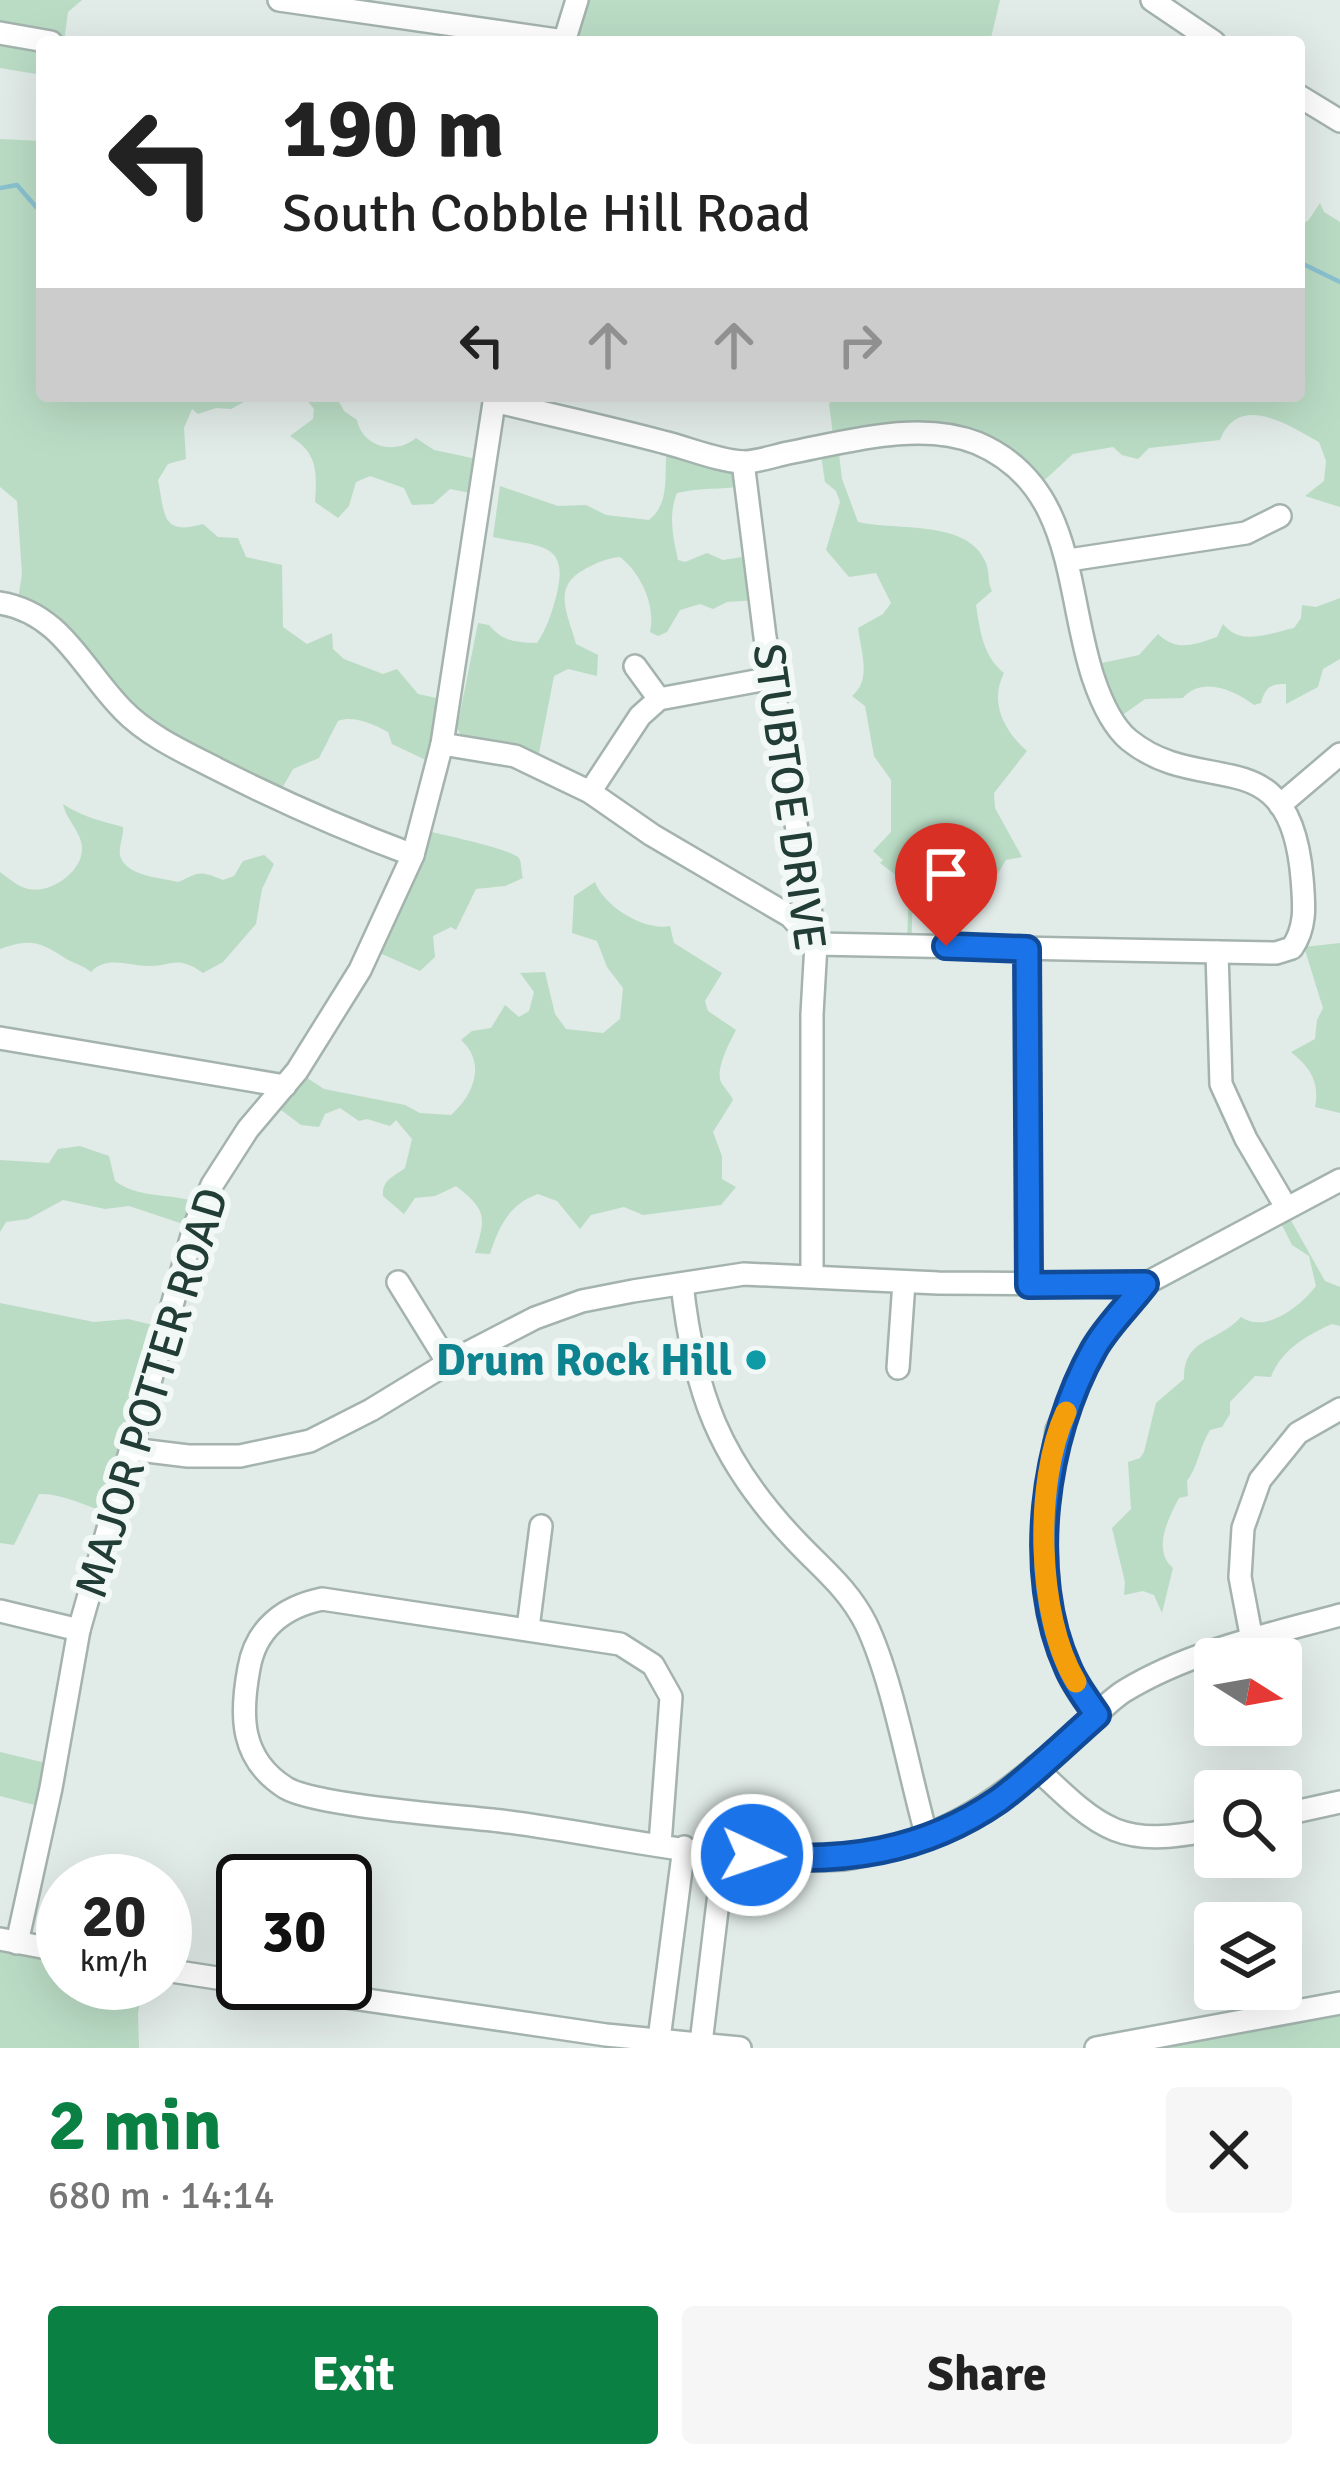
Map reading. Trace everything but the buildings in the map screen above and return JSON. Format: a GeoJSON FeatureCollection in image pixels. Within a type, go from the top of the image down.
{"type":"FeatureCollection","features":[{"type":"Feature","properties":{"kind":"street"},"geometry":{"type":"LineString","coordinates":[[279,0],[529,36]]}},
{"type":"Feature","properties":{"kind":"street"},"geometry":{"type":"LineString","coordinates":[[566,36],[578,0]]}},
{"type":"Feature","properties":{"kind":"street"},"geometry":{"type":"LineString","coordinates":[[1152,0],[1205,36]]}},
{"type":"Feature","properties":{"kind":"street"},"geometry":{"type":"LineString","coordinates":[[0,33],[36,39]]}},
{"type":"Feature","properties":{"kind":"street"},"geometry":{"type":"LineString","coordinates":[[1305,99],[1340,122]]}},
{"type":"Feature","properties":{"kind":"street","name":"MAJOR POTTER ROAD"},"geometry":{"type":"LineString","coordinates":[[9,1941],[51,1788],[79,1630],[188,1246],[212,1185],[247,1131],[285,1086],[360,970],[413,855],[442,744],[495,402]]}},
{"type":"Feature","properties":{"kind":"street"},"geometry":{"type":"LineString","coordinates":[[442,744],[515,756],[590,792],[652,835],[790,916],[816,944],[1276,953],[1292,948],[1302,934],[1299,839],[1268,789],[1168,760],[1127,739],[1101,702],[1080,639],[1069,560],[1043,499],[1011,460],[972,441],[934,434],[883,437],[743,462],[507,402]]}},
{"type":"Feature","properties":{"kind":"street","name":"STUBTOE DRIVE"},"geometry":{"type":"LineString","coordinates":[[743,462],[772,678],[816,944],[812,1276]]}},
{"type":"Feature","properties":{"kind":"street"},"geometry":{"type":"LineString","coordinates":[[1069,560],[1246,533],[1280,516]]}},
{"type":"Feature","properties":{"kind":"street"},"geometry":{"type":"LineString","coordinates":[[0,603],[29,611],[63,635],[124,712],[175,747],[327,824],[413,855]]}},
{"type":"Feature","properties":{"kind":"street"},"geometry":{"type":"LineString","coordinates":[[635,666],[659,699]]}},
{"type":"Feature","properties":{"kind":"street"},"geometry":{"type":"LineString","coordinates":[[590,792],[640,716],[659,699],[772,678]]}},
{"type":"Feature","properties":{"kind":"street"},"geometry":{"type":"LineString","coordinates":[[1280,805],[1340,754]]}},
{"type":"Feature","properties":{"kind":"street"},"geometry":{"type":"LineString","coordinates":[[1027,949],[1029,1285]]}},
{"type":"Feature","properties":{"kind":"street"},"geometry":{"type":"LineString","coordinates":[[1216,952],[1221,1084],[1286,1207]]}},
{"type":"Feature","properties":{"kind":"street"},"geometry":{"type":"LineString","coordinates":[[0,1038],[285,1086]]}},
{"type":"Feature","properties":{"kind":"street"},"geometry":{"type":"LineString","coordinates":[[1097,1715],[1068,1668],[1050,1613],[1044,1522],[1057,1430],[1095,1347],[1145,1284],[1340,1180]]}},
{"type":"Feature","properties":{"kind":"street"},"geometry":{"type":"LineString","coordinates":[[131,1449],[240,1456],[310,1441],[535,1318],[582,1301],[682,1284],[744,1274],[904,1282],[1145,1284]]}},
{"type":"Feature","properties":{"kind":"street"},"geometry":{"type":"LineString","coordinates":[[398,1282],[448,1363]]}},
{"type":"Feature","properties":{"kind":"street"},"geometry":{"type":"LineString","coordinates":[[898,1368],[904,1282]]}},
{"type":"Feature","properties":{"kind":"street"},"geometry":{"type":"LineString","coordinates":[[682,1284],[689,1352],[713,1424],[745,1483],[844,1586],[867,1627],[927,1837]]}},
{"type":"Feature","properties":{"kind":"street"},"geometry":{"type":"LineString","coordinates":[[1252,1638],[1240,1576],[1243,1528],[1260,1480],[1298,1433],[1340,1409]]}},
{"type":"Feature","properties":{"kind":"street"},"geometry":{"type":"LineString","coordinates":[[528,1628],[541,1526]]}},
{"type":"Feature","properties":{"kind":"street"},"geometry":{"type":"LineString","coordinates":[[659,1844],[671,1696],[653,1665],[620,1644],[322,1599],[296,1605],[274,1619],[252,1652],[242,1704],[251,1754],[290,1790],[659,1844],[847,1859],[927,1837],[1000,1799],[1123,1691],[1194,1657]]}},
{"type":"Feature","properties":{"kind":"street"},"geometry":{"type":"LineString","coordinates":[[0,1611],[79,1630]]}},
{"type":"Feature","properties":{"kind":"street"},"geometry":{"type":"LineString","coordinates":[[1259,1638],[1340,1615]]}},
{"type":"Feature","properties":{"kind":"street"},"geometry":{"type":"LineString","coordinates":[[1035,1767],[1105,1829],[1135,1839],[1194,1832]]}},
{"type":"Feature","properties":{"kind":"street"},"geometry":{"type":"LineString","coordinates":[[1302,1810],[1340,1802]]}},
{"type":"Feature","properties":{"kind":"street"},"geometry":{"type":"LineString","coordinates":[[659,2039],[684,1847]]}},
{"type":"Feature","properties":{"kind":"street"},"geometry":{"type":"LineString","coordinates":[[700,2043],[724,1852]]}},
{"type":"Feature","properties":{"kind":"street"},"geometry":{"type":"LineString","coordinates":[[372,1999],[740,2048]]}},
{"type":"Feature","properties":{"kind":"street"},"geometry":{"type":"LineString","coordinates":[[1096,2048],[1340,2002]]}},
{"type":"Feature","properties":{"kind":"green space"},"geometry":{"type":"Polygon","coordinates":[[[0,0],[82,0],[68,12],[65,36],[36,36],[36,74],[0,68],[0,0]]]}},
{"type":"Feature","properties":{"kind":"green space"},"geometry":{"type":"Polygon","coordinates":[[[579,0],[1000,0],[991,36],[567,36],[579,0]]]}},
{"type":"Feature","properties":{"kind":"green space"},"geometry":{"type":"Polygon","coordinates":[[[0,139],[36,141],[36,402],[244,402],[198,414],[192,409],[184,428],[186,459],[168,464],[158,480],[167,520],[179,527],[203,524],[218,537],[238,538],[246,557],[282,565],[283,627],[307,644],[332,633],[333,649],[344,659],[383,674],[397,669],[418,694],[441,699],[428,761],[392,744],[382,729],[344,719],[338,721],[319,758],[293,769],[277,797],[179,749],[17,606],[22,574],[17,501],[0,487],[0,139]]]}},
{"type":"Feature","properties":{"kind":"green space"},"geometry":{"type":"Polygon","coordinates":[[[1320,203],[1324,212],[1340,222],[1340,507],[1305,496],[1324,481],[1326,461],[1319,442],[1252,415],[1228,426],[1220,440],[1149,448],[1138,459],[1113,447],[1073,454],[1037,487],[971,438],[838,445],[842,479],[858,522],[948,533],[977,549],[986,563],[992,591],[976,605],[981,633],[991,659],[1004,673],[998,695],[1001,715],[1027,751],[994,793],[995,808],[1022,857],[1006,860],[995,878],[927,881],[915,900],[912,944],[907,943],[909,885],[880,863],[883,860],[873,851],[891,832],[891,780],[874,756],[865,706],[852,696],[863,674],[858,628],[883,614],[891,603],[876,573],[849,577],[826,550],[840,502],[825,482],[820,448],[834,443],[829,403],[1305,402],[1308,221],[1320,203]]]}},
{"type":"Feature","properties":{"kind":"green space"},"geometry":{"type":"Polygon","coordinates":[[[308,402],[339,402],[366,437],[381,446],[399,446],[416,438],[434,450],[481,460],[476,494],[450,489],[433,504],[412,505],[404,488],[370,476],[356,482],[349,506],[338,518],[315,502],[314,464],[306,449],[290,436],[313,419],[314,409],[308,402]]]}},
{"type":"Feature","properties":{"kind":"green space"},"geometry":{"type":"Polygon","coordinates":[[[668,443],[743,460],[744,486],[677,493],[673,534],[678,560],[685,562],[707,553],[723,560],[755,555],[759,600],[680,610],[667,632],[658,636],[650,632],[649,601],[634,572],[620,557],[598,563],[575,576],[565,593],[576,644],[598,655],[597,676],[568,669],[554,676],[539,753],[462,737],[457,728],[478,623],[510,640],[537,643],[550,616],[559,578],[559,565],[547,549],[493,537],[500,486],[558,506],[586,505],[606,515],[649,520],[664,494],[668,443]]]}},
{"type":"Feature","properties":{"kind":"green space"},"geometry":{"type":"Polygon","coordinates":[[[1340,598],[1340,659],[1323,669],[1318,687],[1286,704],[1286,684],[1269,688],[1261,703],[1254,705],[1228,690],[1209,687],[1183,698],[1145,699],[1117,719],[1093,665],[1139,655],[1158,634],[1186,645],[1217,637],[1223,624],[1247,637],[1294,628],[1302,605],[1316,607],[1340,598]]]}},
{"type":"Feature","properties":{"kind":"green space"},"geometry":{"type":"Polygon","coordinates":[[[63,804],[123,827],[121,858],[130,869],[146,875],[178,882],[196,874],[223,880],[234,876],[243,861],[264,855],[274,864],[262,889],[256,924],[223,962],[203,973],[180,963],[110,963],[91,972],[35,943],[0,949],[0,872],[25,888],[44,889],[70,874],[80,858],[79,837],[63,804]]]}},
{"type":"Feature","properties":{"kind":"green space"},"geometry":{"type":"Polygon","coordinates":[[[422,830],[514,855],[520,860],[523,878],[505,886],[476,889],[456,930],[451,927],[433,936],[435,957],[420,971],[373,950],[422,830]]]}},
{"type":"Feature","properties":{"kind":"green space"},"geometry":{"type":"Polygon","coordinates":[[[595,882],[616,908],[648,925],[670,926],[674,943],[722,973],[705,1001],[708,1011],[736,1030],[720,1070],[721,1082],[733,1100],[713,1132],[722,1156],[722,1179],[736,1187],[721,1205],[643,1215],[624,1207],[591,1215],[580,1229],[557,1201],[538,1194],[507,1217],[490,1254],[475,1253],[481,1215],[456,1186],[435,1196],[415,1198],[404,1214],[383,1196],[387,1182],[405,1168],[412,1139],[396,1120],[390,1126],[359,1121],[340,1108],[325,1114],[319,1127],[301,1125],[273,1104],[298,1072],[324,1089],[405,1105],[420,1113],[451,1115],[474,1079],[473,1059],[461,1040],[472,1031],[491,1028],[505,1005],[519,1017],[529,1011],[534,992],[520,973],[545,972],[555,1014],[566,1029],[603,1033],[620,1019],[623,988],[607,967],[597,941],[572,933],[574,896],[595,882]]]}},
{"type":"Feature","properties":{"kind":"green space"},"geometry":{"type":"Polygon","coordinates":[[[1340,943],[1340,1113],[1315,1107],[1312,1076],[1291,1052],[1315,1039],[1323,1008],[1304,947],[1340,943]]]}},
{"type":"Feature","properties":{"kind":"green space"},"geometry":{"type":"Polygon","coordinates":[[[80,1146],[109,1156],[115,1181],[126,1187],[203,1205],[195,1228],[129,1206],[105,1209],[63,1200],[28,1219],[6,1222],[0,1232],[0,1160],[49,1163],[58,1149],[80,1146]]]}},
{"type":"Feature","properties":{"kind":"green space"},"geometry":{"type":"Polygon","coordinates":[[[1285,1210],[1325,1281],[1340,1287],[1340,1326],[1332,1324],[1296,1344],[1271,1377],[1255,1376],[1230,1402],[1230,1414],[1222,1427],[1210,1430],[1187,1481],[1188,1496],[1179,1498],[1164,1534],[1164,1552],[1173,1568],[1162,1613],[1154,1595],[1143,1591],[1124,1595],[1112,1528],[1131,1509],[1128,1462],[1144,1452],[1156,1403],[1184,1379],[1185,1365],[1195,1348],[1241,1317],[1261,1322],[1282,1316],[1316,1286],[1309,1256],[1292,1245],[1276,1213],[1285,1210]]]}},
{"type":"Feature","properties":{"kind":"green space"},"geometry":{"type":"Polygon","coordinates":[[[0,1303],[94,1322],[128,1319],[165,1328],[111,1513],[39,1494],[14,1545],[0,1543],[0,1303]]]}},
{"type":"Feature","properties":{"kind":"green space"},"geometry":{"type":"Polygon","coordinates":[[[0,1752],[54,1765],[46,1808],[0,1796],[0,1752]]]}},
{"type":"Feature","properties":{"kind":"green space"},"geometry":{"type":"Polygon","coordinates":[[[0,1938],[36,1945],[36,2010],[138,2010],[139,2048],[0,2048],[0,1938]]]}},
{"type":"Feature","properties":{"kind":"green space"},"geometry":{"type":"Polygon","coordinates":[[[1340,2002],[1340,2048],[1096,2048],[1302,2010],[1340,2002]]]}},
{"type":"Feature","properties":{"kind":"waterway"},"geometry":{"type":"LineString","coordinates":[[0,188],[17,185],[36,207]]}},
{"type":"Feature","properties":{"kind":"waterway"},"geometry":{"type":"LineString","coordinates":[[1305,265],[1340,282]]}},
{"type":"Feature","properties":{"kind":"slow traffic"},"geometry":{"type":"LineString","coordinates":[[1066,1412],[1057,1430],[1044,1522],[1050,1613],[1076,1682]]}},
{"type":"Feature","properties":{"kind":"place","name":"Drum Rock Hill"},"geometry":{"type":"Point","coordinates":[756,1360]}},
{"type":"Feature","properties":{"kind":"route"},"geometry":{"type":"LineString","coordinates":[[752,1855],[847,1859],[942,1832],[1000,1799],[1097,1715],[1068,1668],[1050,1613],[1044,1522],[1057,1430],[1095,1347],[1145,1284],[1029,1285],[1027,949],[946,946]]}}]}
